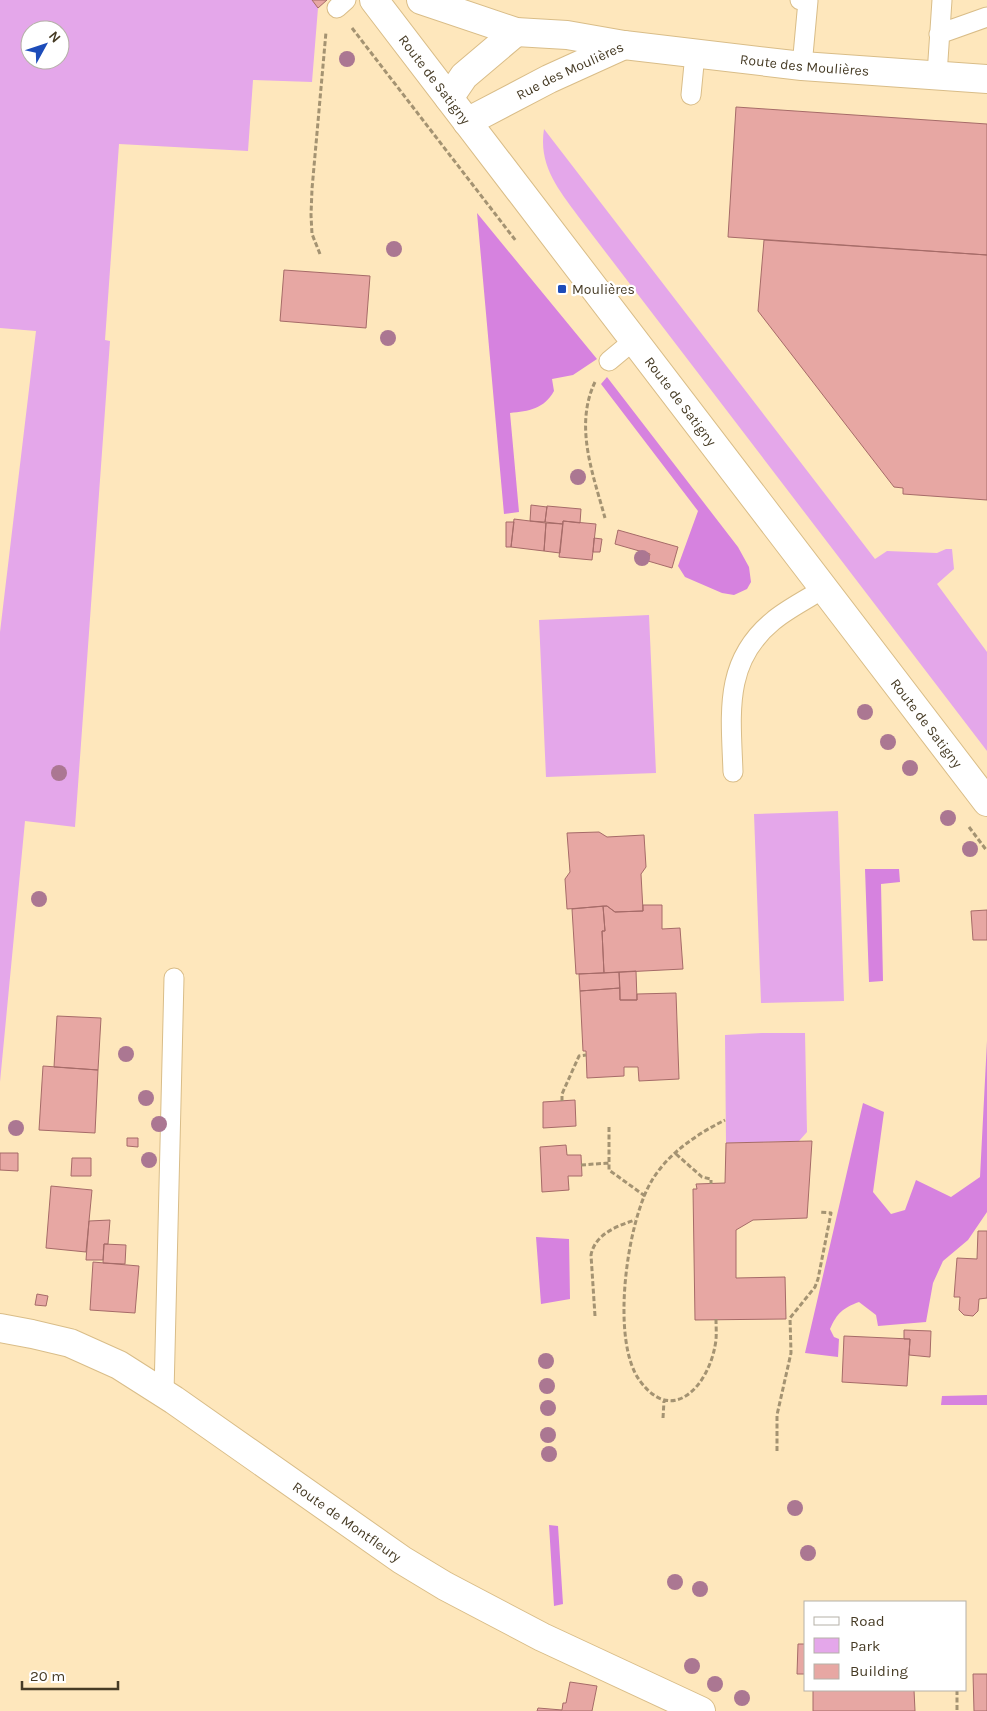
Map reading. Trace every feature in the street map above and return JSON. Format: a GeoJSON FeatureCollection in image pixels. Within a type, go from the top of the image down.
{"type":"FeatureCollection","features":[{"type":"Feature","properties":{"kind":"street","name":"Route de Satigny"},"geometry":{"type":"LineString","coordinates":[[374,0],[987,802]]}},
{"type":"Feature","properties":{"kind":"street"},"geometry":{"type":"LineString","coordinates":[[421,0],[516,32]]}},
{"type":"Feature","properties":{"kind":"street"},"geometry":{"type":"LineString","coordinates":[[448,98],[464,76],[516,32]]}},
{"type":"Feature","properties":{"kind":"street","name":"Rue des Moulières"},"geometry":{"type":"LineString","coordinates":[[516,32],[567,34],[624,45]]}},
{"type":"Feature","properties":{"kind":"street","name":"Rue des Moulières"},"geometry":{"type":"LineString","coordinates":[[467,122],[549,79],[624,45]]}},
{"type":"Feature","properties":{"kind":"street","name":"Route des Moulières"},"geometry":{"type":"LineString","coordinates":[[624,45],[802,66],[987,79]]}},
{"type":"Feature","properties":{"kind":"street","name":"Route de Montfleury"},"geometry":{"type":"LineString","coordinates":[[0,1328],[70,1343],[119,1365],[164,1393],[402,1560],[445,1586],[542,1637],[701,1711]]}},
{"type":"Feature","properties":{"kind":"lane"},"geometry":{"type":"LineString","coordinates":[[800,0],[808,1],[802,66]]}},
{"type":"Feature","properties":{"kind":"lane"},"geometry":{"type":"LineString","coordinates":[[937,75],[942,0]]}},
{"type":"Feature","properties":{"kind":"lane"},"geometry":{"type":"LineString","coordinates":[[940,34],[987,17]]}},
{"type":"Feature","properties":{"kind":"lane"},"geometry":{"type":"LineString","coordinates":[[691,95],[696,54]]}},
{"type":"Feature","properties":{"kind":"lane"},"geometry":{"type":"LineString","coordinates":[[609,361],[633,341]]}},
{"type":"Feature","properties":{"kind":"lane"},"geometry":{"type":"LineString","coordinates":[[733,772],[731,727],[734,682],[746,651],[773,621],[824,588]]}},
{"type":"Feature","properties":{"kind":"lane"},"geometry":{"type":"LineString","coordinates":[[164,1393],[174,978]]}},
{"type":"Feature","properties":{"kind":"path"},"geometry":{"type":"LineString","coordinates":[[320,254],[312,234],[311,215],[324,38]]}},
{"type":"Feature","properties":{"kind":"path"},"geometry":{"type":"LineString","coordinates":[[593,385],[585,421],[585,433],[589,458],[605,518]]}},
{"type":"Feature","properties":{"kind":"path"},"geometry":{"type":"LineString","coordinates":[[562,1101],[562,1094],[578,1056],[586,1055]]}},
{"type":"Feature","properties":{"kind":"path"},"geometry":{"type":"LineString","coordinates":[[716,1319],[716,1345],[702,1380],[689,1394],[664,1401],[640,1382],[627,1347],[624,1319],[626,1269],[636,1220],[644,1196],[656,1174],[691,1139],[726,1120]]}},
{"type":"Feature","properties":{"kind":"path"},"geometry":{"type":"LineString","coordinates":[[609,1127],[609,1170],[644,1196]]}},
{"type":"Feature","properties":{"kind":"path"},"geometry":{"type":"LineString","coordinates":[[676,1154],[702,1177],[711,1179],[711,1184]]}},
{"type":"Feature","properties":{"kind":"path"},"geometry":{"type":"LineString","coordinates":[[581,1165],[609,1163]]}},
{"type":"Feature","properties":{"kind":"path"},"geometry":{"type":"LineString","coordinates":[[777,1451],[777,1415],[791,1353],[790,1318],[815,1287],[831,1213],[819,1212]]}},
{"type":"Feature","properties":{"kind":"path"},"geometry":{"type":"LineString","coordinates":[[595,1316],[592,1249],[608,1231],[619,1225],[636,1220]]}},
{"type":"Feature","properties":{"kind":"path"},"geometry":{"type":"LineString","coordinates":[[663,1418],[664,1401]]}},
{"type":"Feature","properties":{"kind":"path"},"geometry":{"type":"LineString","coordinates":[[957,1691],[957,1711]]}},
{"type":"Feature","properties":{"kind":"green space"},"geometry":{"type":"Polygon","coordinates":[[[0,0],[312,0],[318,8],[312,82],[253,80],[248,151],[119,144],[105,340],[110,341],[75,827],[25,821],[0,1082],[0,632],[36,331],[0,328],[0,0]]]}},
{"type":"Feature","properties":{"kind":"green space"},"geometry":{"type":"Polygon","coordinates":[[[544,129],[875,559],[887,551],[937,553],[946,549],[952,549],[954,569],[937,584],[987,652],[987,751],[558,188],[552,178],[544,155],[544,129]]]}},
{"type":"Feature","properties":{"kind":"green space"},"geometry":{"type":"Polygon","coordinates":[[[649,615],[656,773],[546,777],[539,620],[649,615]]]}},
{"type":"Feature","properties":{"kind":"green space"},"geometry":{"type":"Polygon","coordinates":[[[838,811],[844,1001],[761,1003],[754,814],[838,811]]]}},
{"type":"Feature","properties":{"kind":"green space"},"geometry":{"type":"Polygon","coordinates":[[[805,1033],[807,1132],[799,1141],[726,1143],[725,1035],[805,1033]]]}},
{"type":"Feature","properties":{"kind":"shaded area"},"geometry":{"type":"Polygon","coordinates":[[[477,213],[597,359],[573,375],[552,379],[554,391],[546,402],[530,410],[510,413],[519,512],[504,514],[477,213]]]}},
{"type":"Feature","properties":{"kind":"shaded area"},"geometry":{"type":"Polygon","coordinates":[[[607,377],[738,547],[749,567],[751,582],[747,589],[734,595],[722,593],[685,577],[678,566],[698,511],[601,384],[607,377]]]}},
{"type":"Feature","properties":{"kind":"shaded area"},"geometry":{"type":"Polygon","coordinates":[[[865,869],[899,869],[900,882],[881,884],[883,981],[869,982],[865,869]]]}},
{"type":"Feature","properties":{"kind":"shaded area"},"geometry":{"type":"Polygon","coordinates":[[[987,1041],[987,1212],[968,1240],[943,1261],[933,1283],[926,1322],[878,1326],[876,1315],[859,1302],[841,1312],[830,1329],[834,1337],[839,1339],[838,1357],[805,1353],[863,1103],[884,1112],[873,1192],[891,1214],[905,1210],[916,1180],[951,1197],[980,1177],[987,1041]]]}},
{"type":"Feature","properties":{"kind":"shaded area"},"geometry":{"type":"Polygon","coordinates":[[[536,1237],[569,1239],[570,1299],[541,1304],[536,1237]]]}},
{"type":"Feature","properties":{"kind":"shaded area"},"geometry":{"type":"Polygon","coordinates":[[[987,1395],[987,1405],[941,1405],[942,1396],[987,1395]]]}},
{"type":"Feature","properties":{"kind":"shaded area"},"geometry":{"type":"Polygon","coordinates":[[[549,1525],[558,1526],[563,1604],[554,1606],[549,1525]]]}},
{"type":"Feature","properties":{"kind":"building"},"geometry":{"type":"Polygon","coordinates":[[[312,0],[327,0],[318,8],[312,0]]]}},
{"type":"Feature","properties":{"kind":"building"},"geometry":{"type":"Polygon","coordinates":[[[736,107],[987,124],[987,255],[728,237],[736,107]]]}},
{"type":"Feature","properties":{"kind":"building"},"geometry":{"type":"Polygon","coordinates":[[[764,240],[987,255],[987,500],[903,494],[903,488],[894,487],[758,311],[764,240]]]}},
{"type":"Feature","properties":{"kind":"building"},"geometry":{"type":"Polygon","coordinates":[[[284,270],[370,276],[366,328],[280,321],[284,270]]]}},
{"type":"Feature","properties":{"kind":"building"},"geometry":{"type":"Polygon","coordinates":[[[531,505],[547,507],[545,522],[530,521],[531,505]]]}},
{"type":"Feature","properties":{"kind":"building"},"geometry":{"type":"Polygon","coordinates":[[[547,506],[581,509],[580,523],[563,521],[563,524],[545,522],[547,506]]]}},
{"type":"Feature","properties":{"kind":"building"},"geometry":{"type":"Polygon","coordinates":[[[514,519],[546,523],[544,551],[511,547],[514,519]]]}},
{"type":"Feature","properties":{"kind":"building"},"geometry":{"type":"Polygon","coordinates":[[[563,521],[596,524],[592,560],[559,557],[563,521]]]}},
{"type":"Feature","properties":{"kind":"building"},"geometry":{"type":"Polygon","coordinates":[[[506,522],[514,522],[511,547],[506,547],[506,522]]]}},
{"type":"Feature","properties":{"kind":"building"},"geometry":{"type":"Polygon","coordinates":[[[546,523],[563,524],[560,553],[544,551],[546,523]]]}},
{"type":"Feature","properties":{"kind":"building"},"geometry":{"type":"Polygon","coordinates":[[[618,530],[678,547],[672,568],[648,561],[650,554],[615,544],[618,530]]]}},
{"type":"Feature","properties":{"kind":"building"},"geometry":{"type":"Polygon","coordinates":[[[594,538],[602,539],[600,552],[593,552],[594,538]]]}},
{"type":"Feature","properties":{"kind":"building"},"geometry":{"type":"Polygon","coordinates":[[[599,832],[607,837],[644,835],[646,867],[641,874],[643,911],[615,912],[607,906],[567,909],[565,879],[570,872],[567,833],[599,832]]]}},
{"type":"Feature","properties":{"kind":"building"},"geometry":{"type":"Polygon","coordinates":[[[643,905],[662,905],[662,929],[680,928],[683,969],[604,973],[602,931],[605,931],[603,906],[607,906],[615,912],[643,911],[643,905]]]}},
{"type":"Feature","properties":{"kind":"building"},"geometry":{"type":"Polygon","coordinates":[[[603,906],[605,931],[602,931],[604,973],[576,974],[572,909],[603,906]]]}},
{"type":"Feature","properties":{"kind":"building"},"geometry":{"type":"Polygon","coordinates":[[[987,910],[987,940],[973,940],[971,911],[987,910]]]}},
{"type":"Feature","properties":{"kind":"building"},"geometry":{"type":"Polygon","coordinates":[[[636,971],[637,1000],[620,1000],[619,972],[636,971]]]}},
{"type":"Feature","properties":{"kind":"building"},"geometry":{"type":"Polygon","coordinates":[[[619,972],[620,988],[580,991],[579,974],[619,972]]]}},
{"type":"Feature","properties":{"kind":"building"},"geometry":{"type":"Polygon","coordinates":[[[620,988],[620,1000],[637,1000],[637,994],[676,993],[679,1079],[639,1081],[638,1067],[624,1067],[624,1076],[587,1078],[586,1051],[583,1051],[580,991],[620,988]]]}},
{"type":"Feature","properties":{"kind":"building"},"geometry":{"type":"Polygon","coordinates":[[[57,1016],[101,1018],[98,1070],[54,1067],[57,1016]]]}},
{"type":"Feature","properties":{"kind":"building"},"geometry":{"type":"Polygon","coordinates":[[[43,1066],[98,1070],[95,1133],[39,1130],[43,1066]]]}},
{"type":"Feature","properties":{"kind":"building"},"geometry":{"type":"Polygon","coordinates":[[[575,1100],[576,1126],[543,1128],[543,1102],[575,1100]]]}},
{"type":"Feature","properties":{"kind":"building"},"geometry":{"type":"Polygon","coordinates":[[[127,1138],[138,1138],[138,1147],[127,1146],[127,1138]]]}},
{"type":"Feature","properties":{"kind":"building"},"geometry":{"type":"Polygon","coordinates":[[[812,1141],[807,1218],[753,1220],[736,1230],[736,1278],[785,1277],[786,1319],[695,1320],[693,1189],[697,1189],[696,1184],[725,1183],[726,1143],[812,1141]]]}},
{"type":"Feature","properties":{"kind":"building"},"geometry":{"type":"Polygon","coordinates":[[[566,1145],[567,1155],[581,1155],[582,1176],[568,1176],[569,1190],[542,1192],[540,1147],[566,1145]]]}},
{"type":"Feature","properties":{"kind":"building"},"geometry":{"type":"Polygon","coordinates":[[[0,1153],[18,1153],[18,1171],[0,1170],[0,1153]]]}},
{"type":"Feature","properties":{"kind":"building"},"geometry":{"type":"Polygon","coordinates":[[[72,1158],[91,1158],[91,1176],[71,1176],[72,1158]]]}},
{"type":"Feature","properties":{"kind":"building"},"geometry":{"type":"Polygon","coordinates":[[[51,1186],[92,1190],[86,1252],[46,1248],[51,1186]]]}},
{"type":"Feature","properties":{"kind":"building"},"geometry":{"type":"Polygon","coordinates":[[[110,1220],[108,1244],[104,1244],[103,1260],[86,1260],[89,1221],[110,1220]]]}},
{"type":"Feature","properties":{"kind":"building"},"geometry":{"type":"Polygon","coordinates":[[[978,1231],[987,1231],[987,1298],[979,1299],[978,1311],[973,1316],[964,1315],[959,1310],[960,1297],[954,1297],[957,1258],[977,1259],[978,1231]]]}},
{"type":"Feature","properties":{"kind":"building"},"geometry":{"type":"Polygon","coordinates":[[[104,1244],[126,1245],[125,1264],[103,1263],[104,1244]]]}},
{"type":"Feature","properties":{"kind":"building"},"geometry":{"type":"Polygon","coordinates":[[[93,1262],[139,1266],[135,1313],[90,1310],[93,1262]]]}},
{"type":"Feature","properties":{"kind":"building"},"geometry":{"type":"Polygon","coordinates":[[[37,1294],[48,1296],[46,1306],[35,1305],[37,1294]]]}},
{"type":"Feature","properties":{"kind":"building"},"geometry":{"type":"Polygon","coordinates":[[[904,1330],[931,1331],[930,1357],[909,1355],[910,1339],[904,1339],[904,1330]]]}},
{"type":"Feature","properties":{"kind":"building"},"geometry":{"type":"Polygon","coordinates":[[[844,1336],[910,1339],[907,1386],[842,1382],[844,1336]]]}},
{"type":"Feature","properties":{"kind":"building"},"geometry":{"type":"Polygon","coordinates":[[[798,1644],[804,1644],[804,1674],[797,1674],[798,1644]]]}},
{"type":"Feature","properties":{"kind":"building"},"geometry":{"type":"Polygon","coordinates":[[[973,1674],[987,1674],[987,1711],[974,1711],[973,1674]]]}},
{"type":"Feature","properties":{"kind":"building"},"geometry":{"type":"Polygon","coordinates":[[[570,1682],[597,1686],[592,1711],[537,1711],[538,1708],[562,1710],[563,1703],[566,1703],[570,1682]]]}},
{"type":"Feature","properties":{"kind":"building"},"geometry":{"type":"Polygon","coordinates":[[[813,1691],[914,1691],[915,1711],[813,1711],[813,1691]]]}},
{"type":"Feature","properties":{"kind":"place","name":"Moulières"},"geometry":{"type":"Point","coordinates":[562,289]}}]}
